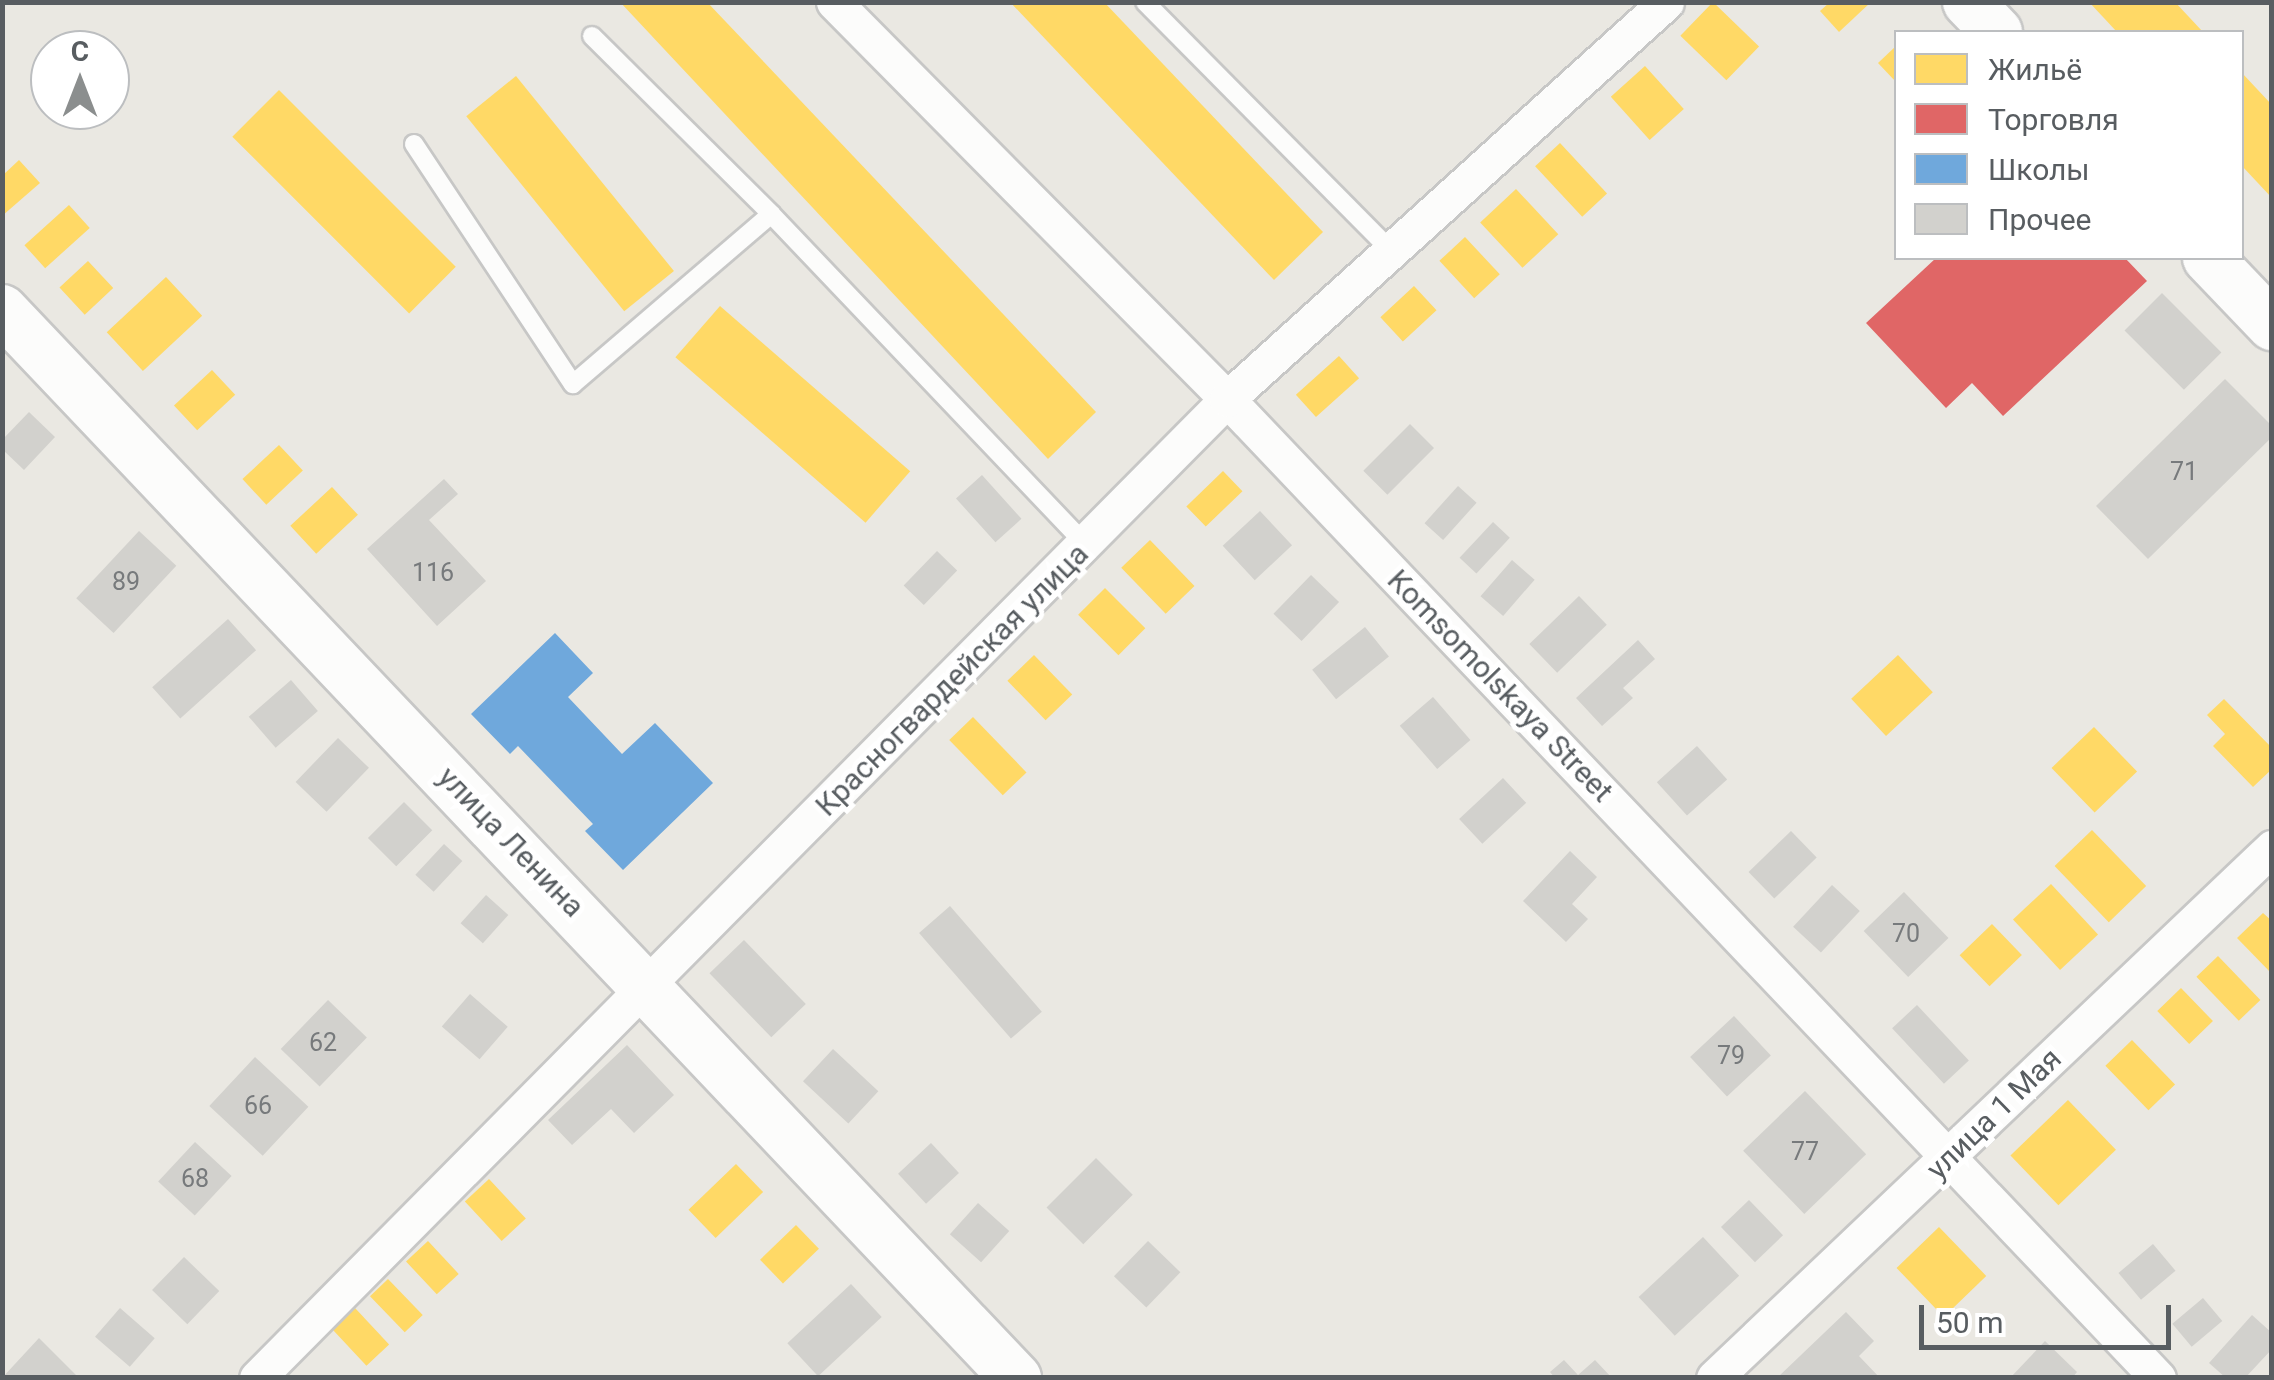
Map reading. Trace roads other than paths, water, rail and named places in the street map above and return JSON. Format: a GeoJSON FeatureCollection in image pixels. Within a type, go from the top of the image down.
{"type":"FeatureCollection","features":[{"type":"Feature","properties":{"kind":"street","name":"Komsomolskaya Street"},"geometry":{"type":"LineString","coordinates":[[834,2],[1227,399],[2158,1378]]}},
{"type":"Feature","properties":{"kind":"street","name":"Красногвардейская улица"},"geometry":{"type":"LineString","coordinates":[[256,1378],[1227,399],[1394,254],[1666,2]]}},
{"type":"Feature","properties":{"kind":"street"},"geometry":{"type":"LineString","coordinates":[[1968,2],[1994,30]]}},
{"type":"Feature","properties":{"kind":"street"},"geometry":{"type":"LineString","coordinates":[[2210,260],[2272,325]]}},
{"type":"Feature","properties":{"kind":"street","name":"улица Ленина"},"geometry":{"type":"LineString","coordinates":[[2,310],[648,986],[1016,1378]]}},
{"type":"Feature","properties":{"kind":"street","name":"улица 1 Мая"},"geometry":{"type":"LineString","coordinates":[[1714,1378],[2272,848]]}},
{"type":"Feature","properties":{"kind":"lane"},"geometry":{"type":"LineString","coordinates":[[1144,2],[1394,254]]}},
{"type":"Feature","properties":{"kind":"lane"},"geometry":{"type":"LineString","coordinates":[[592,36],[771,214],[1086,545]]}},
{"type":"Feature","properties":{"kind":"lane"},"geometry":{"type":"LineString","coordinates":[[414,144],[573,384],[771,214]]}}]}
